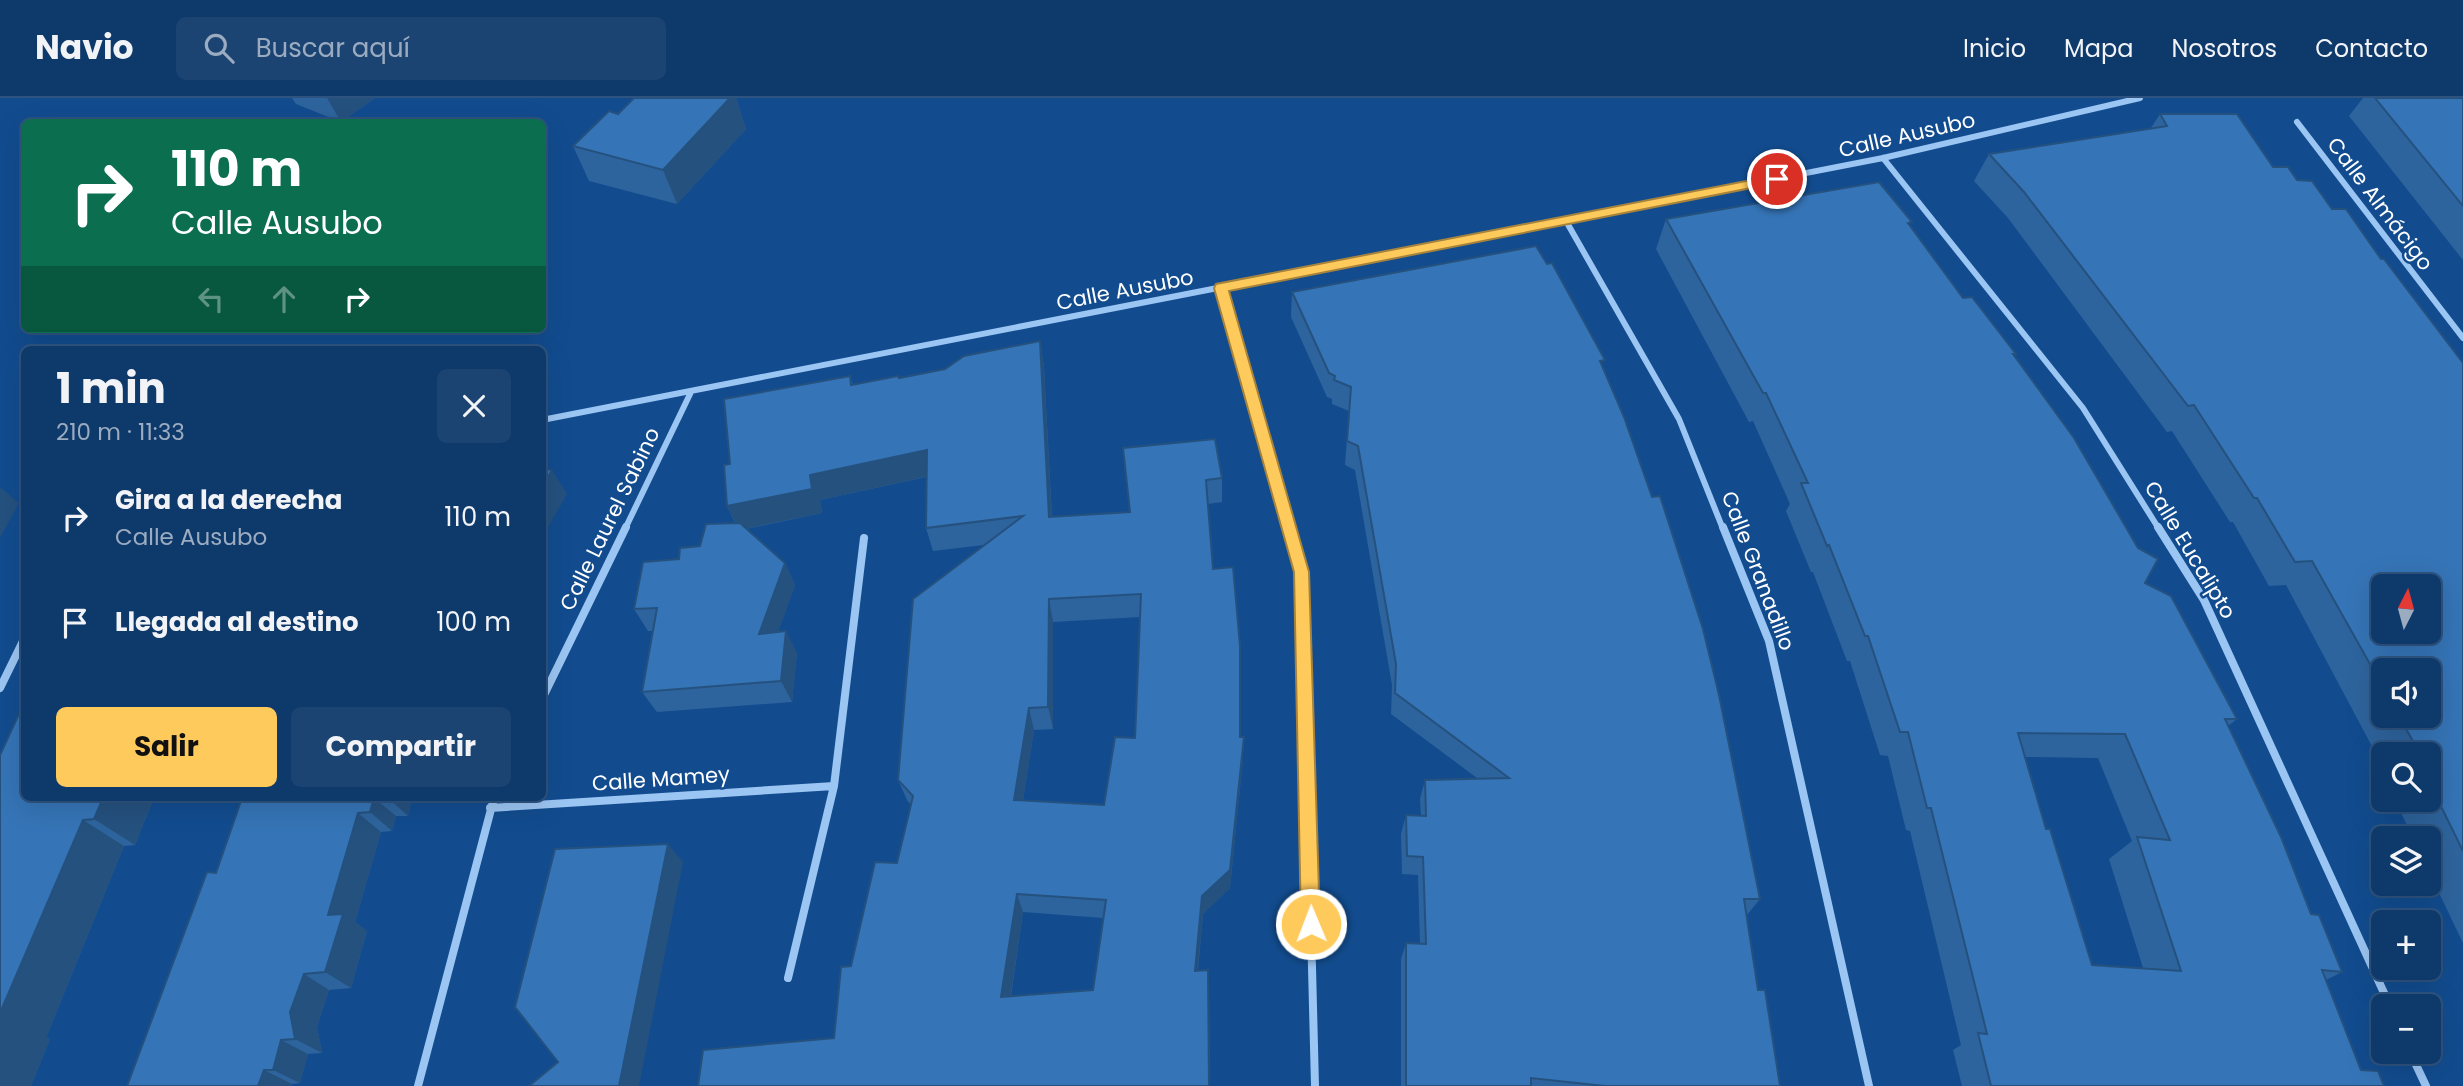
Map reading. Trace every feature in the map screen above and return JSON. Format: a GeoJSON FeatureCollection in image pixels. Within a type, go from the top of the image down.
{"type":"FeatureCollection","features":[{"type":"Feature","properties":{"kind":"street","name":"Calle Ausubo"},"geometry":{"type":"LineString","coordinates":[[546,419],[1883,158],[2140,98]]}},
{"type":"Feature","properties":{"kind":"street","name":"Calle Almácigo"},"geometry":{"type":"LineString","coordinates":[[2297,122],[2463,338]]}},
{"type":"Feature","properties":{"kind":"street","name":"Calle Eucalipto"},"geometry":{"type":"LineString","coordinates":[[1883,158],[2083,408],[2204,600],[2384,994]]}},
{"type":"Feature","properties":{"kind":"street","name":"Calle Granadillo"},"geometry":{"type":"LineString","coordinates":[[1566,220],[1679,419],[1769,641],[1869,1086]]}},
{"type":"Feature","properties":{"kind":"street"},"geometry":{"type":"LineString","coordinates":[[1221,288],[1301,572],[1315,1086]]}},
{"type":"Feature","properties":{"kind":"street","name":"Calle Laurel Sabino"},"geometry":{"type":"LineString","coordinates":[[546,691],[691,392]]}},
{"type":"Feature","properties":{"kind":"street"},"geometry":{"type":"LineString","coordinates":[[788,978],[834,786],[864,538]]}},
{"type":"Feature","properties":{"kind":"street"},"geometry":{"type":"LineString","coordinates":[[0,688],[21,645]]}},
{"type":"Feature","properties":{"kind":"street","name":"Calle Mamey"},"geometry":{"type":"LineString","coordinates":[[490,808],[834,786]]}},
{"type":"Feature","properties":{"kind":"street"},"geometry":{"type":"LineString","coordinates":[[418,1086],[493,801]]}},
{"type":"Feature","properties":{"kind":"street"},"geometry":{"type":"LineString","coordinates":[[2416,1064],[2426,1086]]}},
{"type":"Feature","properties":{"kind":"building"},"geometry":{"type":"Polygon","coordinates":[[[634,98],[730,98],[663,170],[573,146],[609,111],[618,114],[634,98]]]}},
{"type":"Feature","properties":{"kind":"building"},"geometry":{"type":"Polygon","coordinates":[[[2375,98],[2463,98],[2463,206],[2375,98]]]}},
{"type":"Feature","properties":{"kind":"building"},"geometry":{"type":"Polygon","coordinates":[[[2160,114],[2237,114],[2273,167],[2288,167],[2297,180],[2312,181],[2332,209],[2346,209],[2381,259],[2384,259],[2463,363],[2463,851],[2441,806],[2441,742],[2413,742],[2406,728],[2441,728],[2441,658],[2371,658],[2371,666],[2312,561],[2295,562],[2257,498],[2254,498],[2194,405],[2188,406],[2024,192],[1989,154],[2167,126],[2160,114]]]}},
{"type":"Feature","properties":{"kind":"building"},"geometry":{"type":"Polygon","coordinates":[[[1879,182],[1912,222],[1908,223],[1963,298],[1972,297],[2016,354],[2013,354],[2074,438],[2138,548],[2158,559],[2145,583],[2171,596],[2237,719],[2225,719],[2281,837],[2311,914],[2319,915],[2342,972],[2322,970],[2361,1070],[2378,1071],[2384,1086],[1991,1086],[1978,1033],[1987,1034],[1931,808],[1927,808],[1908,732],[1900,732],[1868,636],[1865,636],[1801,483],[1808,483],[1766,393],[1763,393],[1666,219],[1879,182]],[[2018,733],[2046,829],[2050,829],[2092,965],[2181,971],[2137,837],[2170,840],[2125,734],[2018,733]]]}},
{"type":"Feature","properties":{"kind":"building"},"geometry":{"type":"Polygon","coordinates":[[[1536,246],[1547,264],[1552,263],[1605,360],[1600,361],[1624,417],[1652,497],[1660,496],[1703,629],[1760,899],[1744,899],[1758,990],[1765,990],[1780,1086],[1605,1086],[1531,1078],[1531,1086],[1406,1086],[1406,943],[1426,944],[1423,857],[1407,856],[1406,815],[1426,816],[1425,780],[1509,778],[1395,693],[1396,664],[1358,446],[1347,441],[1351,387],[1334,380],[1335,376],[1329,373],[1292,292],[1536,246]]]}},
{"type":"Feature","properties":{"kind":"building"},"geometry":{"type":"Polygon","coordinates":[[[1040,341],[1049,517],[1130,512],[1123,448],[1215,439],[1222,478],[1206,480],[1213,569],[1233,567],[1240,646],[1240,737],[1244,737],[1230,870],[1202,896],[1195,971],[1208,970],[1209,1086],[698,1086],[703,1050],[834,1038],[841,967],[851,966],[875,862],[897,863],[913,796],[898,780],[913,599],[1023,516],[926,528],[927,450],[810,475],[812,489],[727,506],[724,465],[730,464],[724,399],[850,376],[851,385],[898,376],[899,378],[945,369],[964,356],[1040,341]],[[1141,594],[1049,599],[1048,707],[1029,708],[1014,800],[1104,805],[1115,737],[1135,738],[1141,594]],[[1017,894],[1001,997],[1093,990],[1106,900],[1017,894]]]}},
{"type":"Feature","properties":{"kind":"building"},"geometry":{"type":"Polygon","coordinates":[[[546,469],[552,470],[546,480],[546,469]]]}},
{"type":"Feature","properties":{"kind":"building"},"geometry":{"type":"Polygon","coordinates":[[[740,523],[785,563],[759,634],[786,631],[781,681],[642,692],[657,608],[634,609],[643,562],[679,559],[680,548],[700,546],[706,524],[740,523]]]}},
{"type":"Feature","properties":{"kind":"building"},"geometry":{"type":"Polygon","coordinates":[[[21,710],[21,801],[102,801],[94,819],[83,820],[0,1013],[0,755],[21,710]]]}},
{"type":"Feature","properties":{"kind":"building"},"geometry":{"type":"Polygon","coordinates":[[[241,801],[373,801],[370,812],[358,813],[328,915],[343,914],[325,972],[304,974],[290,1012],[295,1039],[281,1040],[273,1070],[264,1070],[258,1086],[127,1086],[207,872],[216,873],[241,801]]]}},
{"type":"Feature","properties":{"kind":"building"},"geometry":{"type":"Polygon","coordinates":[[[668,844],[619,1086],[529,1086],[558,1062],[515,1007],[555,849],[668,844]]]}},
{"type":"Feature","properties":{"kind":"route"},"geometry":{"type":"LineString","coordinates":[[1311,924],[1301,572],[1221,288],[1777,179]]}}]}
